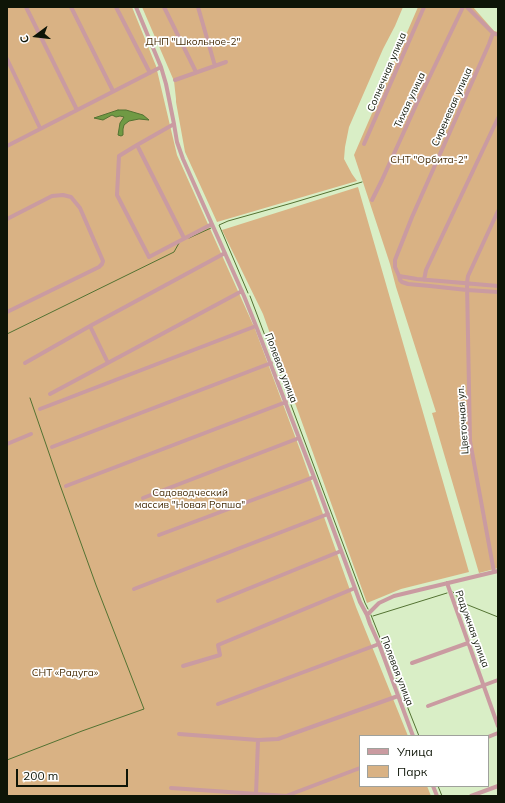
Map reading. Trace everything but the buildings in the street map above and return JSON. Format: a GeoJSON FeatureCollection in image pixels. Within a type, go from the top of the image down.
{"type":"FeatureCollection","features":[{"type":"Feature","properties":{"kind":"street"},"geometry":{"type":"LineString","coordinates":[[26,7],[77,110]]}},
{"type":"Feature","properties":{"kind":"street"},"geometry":{"type":"LineString","coordinates":[[71,7],[113,91]]}},
{"type":"Feature","properties":{"kind":"street"},"geometry":{"type":"LineString","coordinates":[[116,7],[150,73]]}},
{"type":"Feature","properties":{"kind":"street","name":"Полевая улица"},"geometry":{"type":"LineString","coordinates":[[136,7],[161,67],[166,84],[177,142],[183,159],[242,291],[271,363],[360,602],[379,644],[413,735]]}},
{"type":"Feature","properties":{"kind":"street"},"geometry":{"type":"LineString","coordinates":[[164,7],[196,72]]}},
{"type":"Feature","properties":{"kind":"street"},"geometry":{"type":"LineString","coordinates":[[198,7],[215,66]]}},
{"type":"Feature","properties":{"kind":"street","name":"Солнечная улица"},"geometry":{"type":"LineString","coordinates":[[364,144],[424,7]]}},
{"type":"Feature","properties":{"kind":"street","name":"Тихая улица"},"geometry":{"type":"LineString","coordinates":[[372,200],[464,7]]}},
{"type":"Feature","properties":{"kind":"street"},"geometry":{"type":"LineString","coordinates":[[467,7],[493,33],[498,35]]}},
{"type":"Feature","properties":{"kind":"street","name":"Сиреневая улица"},"geometry":{"type":"LineString","coordinates":[[399,276],[395,267],[395,260],[412,217],[493,33]]}},
{"type":"Feature","properties":{"kind":"street"},"geometry":{"type":"LineString","coordinates":[[7,59],[40,128]]}},
{"type":"Feature","properties":{"kind":"street"},"geometry":{"type":"LineString","coordinates":[[175,80],[226,62]]}},
{"type":"Feature","properties":{"kind":"street"},"geometry":{"type":"LineString","coordinates":[[7,146],[161,67]]}},
{"type":"Feature","properties":{"kind":"street"},"geometry":{"type":"LineString","coordinates":[[424,280],[426,270],[498,118]]}},
{"type":"Feature","properties":{"kind":"street"},"geometry":{"type":"LineString","coordinates":[[174,124],[137,144],[119,156],[117,195],[149,257],[212,224]]}},
{"type":"Feature","properties":{"kind":"street"},"geometry":{"type":"LineString","coordinates":[[137,144],[184,238]]}},
{"type":"Feature","properties":{"kind":"street"},"geometry":{"type":"LineString","coordinates":[[7,219],[52,196],[62,195],[71,197],[80,208],[103,261],[99,267],[7,312]]}},
{"type":"Feature","properties":{"kind":"street","name":"Цветочная ул."},"geometry":{"type":"LineString","coordinates":[[496,571],[470,440],[467,283],[468,276],[498,211]]}},
{"type":"Feature","properties":{"kind":"street"},"geometry":{"type":"LineString","coordinates":[[25,363],[225,253]]}},
{"type":"Feature","properties":{"kind":"street"},"geometry":{"type":"LineString","coordinates":[[399,276],[424,280],[498,286]]}},
{"type":"Feature","properties":{"kind":"street"},"geometry":{"type":"LineString","coordinates":[[399,276],[402,282],[408,284],[498,292]]}},
{"type":"Feature","properties":{"kind":"street"},"geometry":{"type":"LineString","coordinates":[[50,394],[242,291]]}},
{"type":"Feature","properties":{"kind":"street"},"geometry":{"type":"LineString","coordinates":[[90,326],[108,363]]}},
{"type":"Feature","properties":{"kind":"street"},"geometry":{"type":"LineString","coordinates":[[40,409],[256,326]]}},
{"type":"Feature","properties":{"kind":"street"},"geometry":{"type":"LineString","coordinates":[[52,447],[271,363]]}},
{"type":"Feature","properties":{"kind":"street"},"geometry":{"type":"LineString","coordinates":[[66,486],[286,402]]}},
{"type":"Feature","properties":{"kind":"street"},"geometry":{"type":"LineString","coordinates":[[7,444],[31,434]]}},
{"type":"Feature","properties":{"kind":"street"},"geometry":{"type":"LineString","coordinates":[[143,498],[299,438]]}},
{"type":"Feature","properties":{"kind":"street"},"geometry":{"type":"LineString","coordinates":[[159,535],[314,477]]}},
{"type":"Feature","properties":{"kind":"street"},"geometry":{"type":"LineString","coordinates":[[134,589],[328,514]]}},
{"type":"Feature","properties":{"kind":"street"},"geometry":{"type":"LineString","coordinates":[[218,601],[341,551]]}},
{"type":"Feature","properties":{"kind":"street"},"geometry":{"type":"LineString","coordinates":[[367,615],[379,603],[394,596],[496,571]]}},
{"type":"Feature","properties":{"kind":"street","name":"Радужная улица"},"geometry":{"type":"LineString","coordinates":[[447,583],[498,726]]}},
{"type":"Feature","properties":{"kind":"street"},"geometry":{"type":"LineString","coordinates":[[183,666],[220,654],[218,645],[355,588]]}},
{"type":"Feature","properties":{"kind":"street"},"geometry":{"type":"LineString","coordinates":[[412,663],[468,643]]}},
{"type":"Feature","properties":{"kind":"street"},"geometry":{"type":"LineString","coordinates":[[218,704],[379,644]]}},
{"type":"Feature","properties":{"kind":"street"},"geometry":{"type":"LineString","coordinates":[[428,706],[498,680]]}},
{"type":"Feature","properties":{"kind":"street"},"geometry":{"type":"LineString","coordinates":[[179,734],[258,740],[278,739],[398,696]]}},
{"type":"Feature","properties":{"kind":"street"},"geometry":{"type":"LineString","coordinates":[[256,795],[258,740]]}},
{"type":"Feature","properties":{"kind":"street"},"geometry":{"type":"LineString","coordinates":[[171,788],[286,796],[359,768]]}},
{"type":"Feature","properties":{"kind":"street"},"geometry":{"type":"LineString","coordinates":[[471,796],[498,786]]}},
{"type":"Feature","properties":{"kind":"green space","name":"Садоводческий массив \"Новая Ропша\""},"geometry":{"type":"Polygon","coordinates":[[[7,7],[132,7],[156,66],[177,155],[255,329],[356,607],[408,735],[359,735],[359,787],[427,787],[431,796],[7,796],[7,7]]]}},
{"type":"Feature","properties":{"kind":"green space","name":"ДНП \"Школьное-2\""},"geometry":{"type":"Polygon","coordinates":[[[142,7],[403,7],[349,127],[344,159],[357,181],[217,222],[185,152],[176,102],[174,81],[142,7]]]}},
{"type":"Feature","properties":{"kind":"green space","name":"СНТ \"Орбита-2\""},"geometry":{"type":"Polygon","coordinates":[[[418,7],[473,7],[494,31],[498,32],[498,568],[479,573],[432,413],[436,412],[354,155],[418,7]]]}},
{"type":"Feature","properties":{"kind":"green space"},"geometry":{"type":"Polygon","coordinates":[[[358,187],[469,572],[401,589],[367,603],[263,314],[222,230],[358,187]]]}},
{"type":"Feature","properties":{"kind":"shaded area"},"geometry":{"type":"Polygon","coordinates":[[[118,110],[126,110],[143,115],[149,120],[139,119],[129,121],[124,125],[123,135],[121,136],[118,135],[120,123],[124,117],[116,117],[112,115],[103,120],[94,118],[118,110]]]}},
{"type":"Feature","properties":{"kind":"waterway"},"geometry":{"type":"LineString","coordinates":[[248,293],[219,225],[228,221],[362,182]]}},
{"type":"Feature","properties":{"kind":"waterway"},"geometry":{"type":"LineString","coordinates":[[189,238],[211,228]]}},
{"type":"Feature","properties":{"kind":"waterway"},"geometry":{"type":"LineString","coordinates":[[7,334],[174,252],[179,243]]}},
{"type":"Feature","properties":{"kind":"waterway"},"geometry":{"type":"LineString","coordinates":[[250,296],[368,609]]}},
{"type":"Feature","properties":{"kind":"waterway"},"geometry":{"type":"LineString","coordinates":[[7,760],[144,709],[96,585],[30,398]]}},
{"type":"Feature","properties":{"kind":"waterway"},"geometry":{"type":"LineString","coordinates":[[453,592],[463,603],[498,617]]}},
{"type":"Feature","properties":{"kind":"waterway"},"geometry":{"type":"LineString","coordinates":[[373,616],[447,593]]}},
{"type":"Feature","properties":{"kind":"waterway"},"geometry":{"type":"LineString","coordinates":[[371,615],[419,735]]}},
{"type":"Feature","properties":{"kind":"waterway"},"geometry":{"type":"LineString","coordinates":[[438,787],[442,796]]}},
{"type":"Feature","properties":{"kind":"park label","name":"СНТ «Радуга»"},"geometry":{"type":"Point","coordinates":[65,673]}}]}
